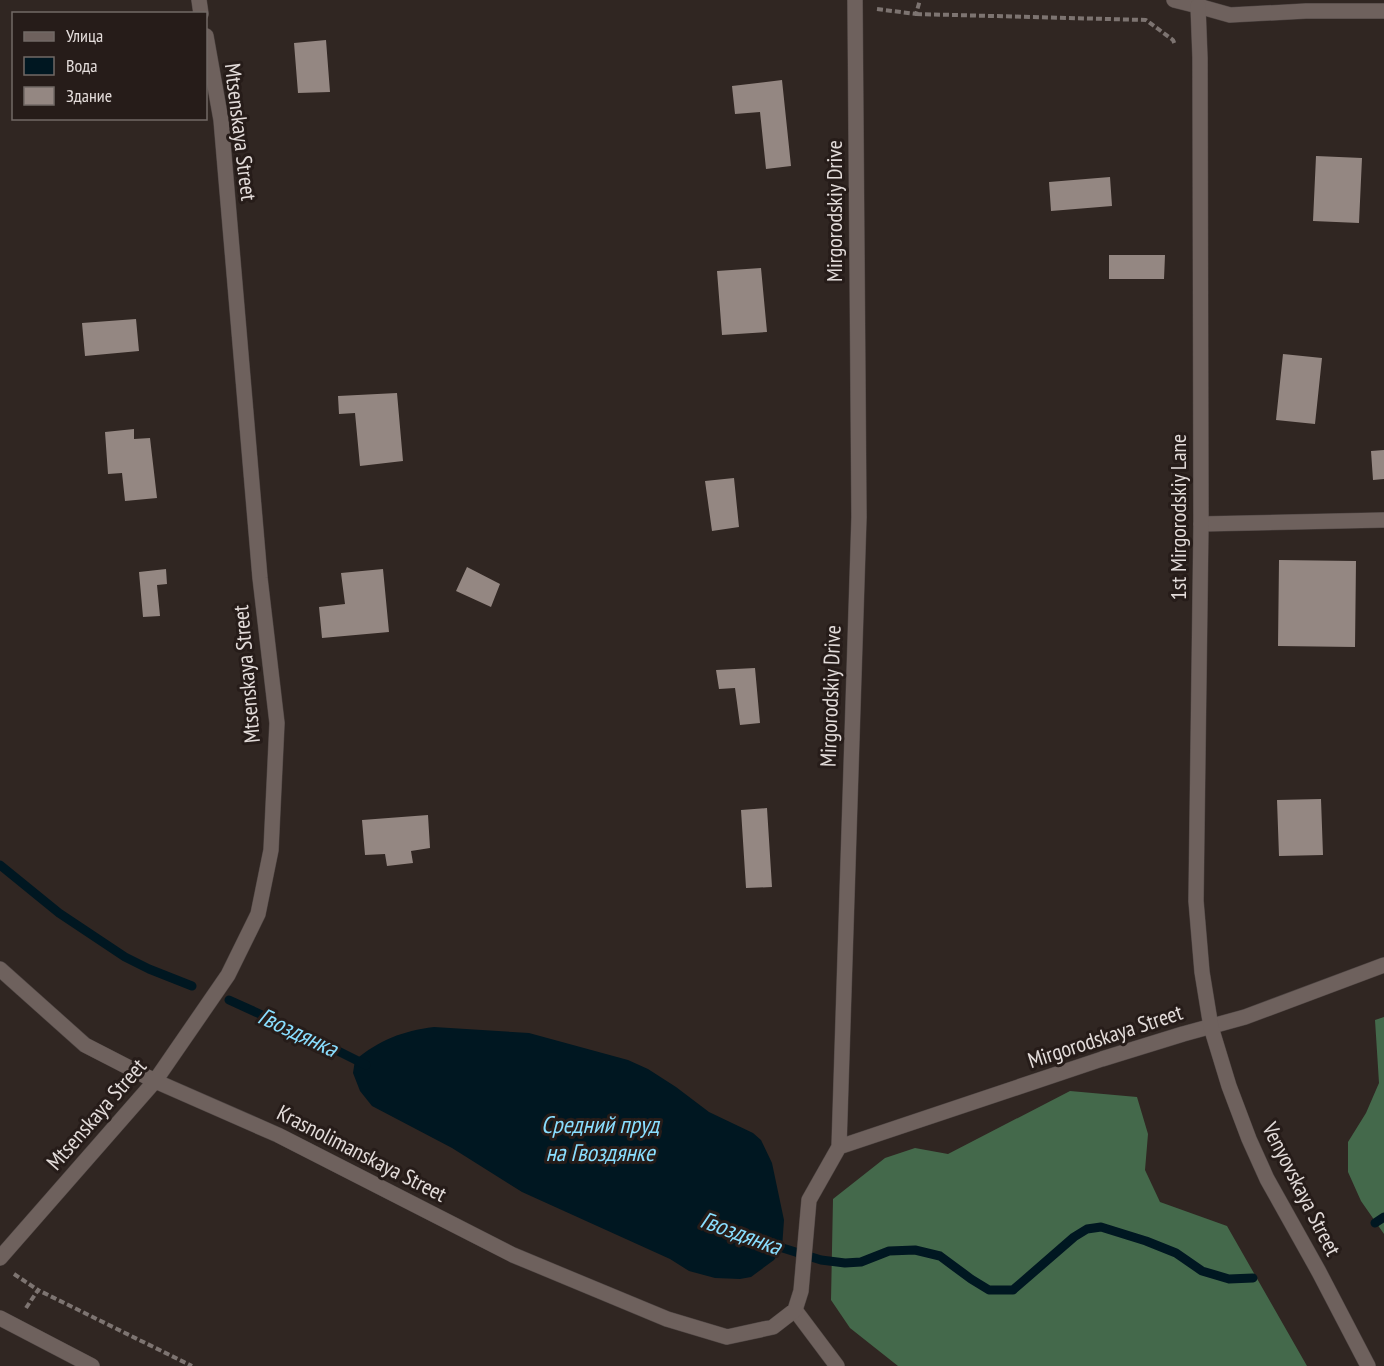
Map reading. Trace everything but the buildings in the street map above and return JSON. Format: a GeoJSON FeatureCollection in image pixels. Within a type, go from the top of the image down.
{"type":"FeatureCollection","features":[{"type":"Feature","properties":{"kind":"street"},"geometry":{"type":"LineString","coordinates":[[1174,0],[1198,3],[1230,15],[1306,11],[1384,11]]}},
{"type":"Feature","properties":{"kind":"street","name":"Mirgorodskiy Drive"},"geometry":{"type":"LineString","coordinates":[[795,1310],[801,1291],[809,1200],[839,1147],[859,517],[855,3]]}},
{"type":"Feature","properties":{"kind":"street","name":"1st Mirgorodskiy Lane"},"geometry":{"type":"LineString","coordinates":[[1198,3],[1201,524],[1196,901],[1211,1027]]}},
{"type":"Feature","properties":{"kind":"street","name":"Mtsenskaya Street"},"geometry":{"type":"LineString","coordinates":[[0,1258],[155,1081],[228,975],[258,914],[271,850],[277,723],[260,578],[221,120],[207,42]]}},
{"type":"Feature","properties":{"kind":"street"},"geometry":{"type":"LineString","coordinates":[[1201,524],[1384,520]]}},
{"type":"Feature","properties":{"kind":"street","name":"Mirgorodskaya Street"},"geometry":{"type":"LineString","coordinates":[[839,1147],[1102,1059],[1245,1017],[1384,965]]}},
{"type":"Feature","properties":{"kind":"street","name":"Krasnolimanskaya Street"},"geometry":{"type":"LineString","coordinates":[[0,969],[85,1045],[155,1081],[278,1135],[513,1255],[667,1319],[727,1337],[773,1327],[795,1310]]}},
{"type":"Feature","properties":{"kind":"street","name":"Venyovskaya Street"},"geometry":{"type":"LineString","coordinates":[[1211,1027],[1229,1086],[1253,1149],[1368,1366]]}},
{"type":"Feature","properties":{"kind":"street"},"geometry":{"type":"LineString","coordinates":[[795,1310],[837,1366]]}},
{"type":"Feature","properties":{"kind":"street"},"geometry":{"type":"LineString","coordinates":[[0,1318],[85,1365]]}},
{"type":"Feature","properties":{"kind":"path"},"geometry":{"type":"LineString","coordinates":[[916,14],[920,0]]}},
{"type":"Feature","properties":{"kind":"path"},"geometry":{"type":"LineString","coordinates":[[855,3],[916,14],[1146,20],[1173,40],[1178,56],[1200,58]]}},
{"type":"Feature","properties":{"kind":"path"},"geometry":{"type":"LineString","coordinates":[[10,1271],[38,1290],[192,1366]]}},
{"type":"Feature","properties":{"kind":"path"},"geometry":{"type":"LineString","coordinates":[[14,1325],[38,1290]]}},
{"type":"Feature","properties":{"kind":"green space"},"geometry":{"type":"Polygon","coordinates":[[[1384,1017],[1384,1234],[1361,1201],[1348,1172],[1348,1142],[1366,1113],[1379,1083],[1375,1020],[1384,1017]]]}},
{"type":"Feature","properties":{"kind":"green space"},"geometry":{"type":"Polygon","coordinates":[[[1070,1091],[1137,1097],[1148,1134],[1145,1170],[1160,1202],[1227,1226],[1307,1366],[898,1366],[850,1328],[831,1300],[833,1199],[885,1158],[915,1148],[948,1154],[1070,1091]]]}},
{"type":"Feature","properties":{"kind":"water","name":"Средний пруд на Гвоздянке"},"geometry":{"type":"Polygon","coordinates":[[[434,1027],[529,1033],[628,1060],[648,1069],[709,1112],[753,1133],[761,1140],[772,1163],[784,1220],[782,1248],[774,1260],[751,1277],[715,1278],[689,1271],[670,1259],[522,1192],[452,1148],[372,1106],[360,1091],[353,1073],[355,1060],[373,1047],[392,1038],[434,1027]]]}},
{"type":"Feature","properties":{"kind":"waterway","name":"Гвоздянка"},"geometry":{"type":"LineString","coordinates":[[0,865],[59,913],[125,957],[192,986]]}},
{"type":"Feature","properties":{"kind":"waterway","name":"Гвоздянка"},"geometry":{"type":"LineString","coordinates":[[229,1000],[366,1065]]}},
{"type":"Feature","properties":{"kind":"waterway","name":"Гвоздянка"},"geometry":{"type":"LineString","coordinates":[[1375,1223],[1384,1217]]}},
{"type":"Feature","properties":{"kind":"waterway","name":"Гвоздянка"},"geometry":{"type":"LineString","coordinates":[[770,1244],[821,1260],[845,1263],[861,1262],[889,1251],[915,1250],[940,1256],[989,1290],[1013,1290],[1074,1237],[1087,1229],[1101,1227],[1176,1253],[1202,1271],[1229,1279],[1253,1278]]}}]}
